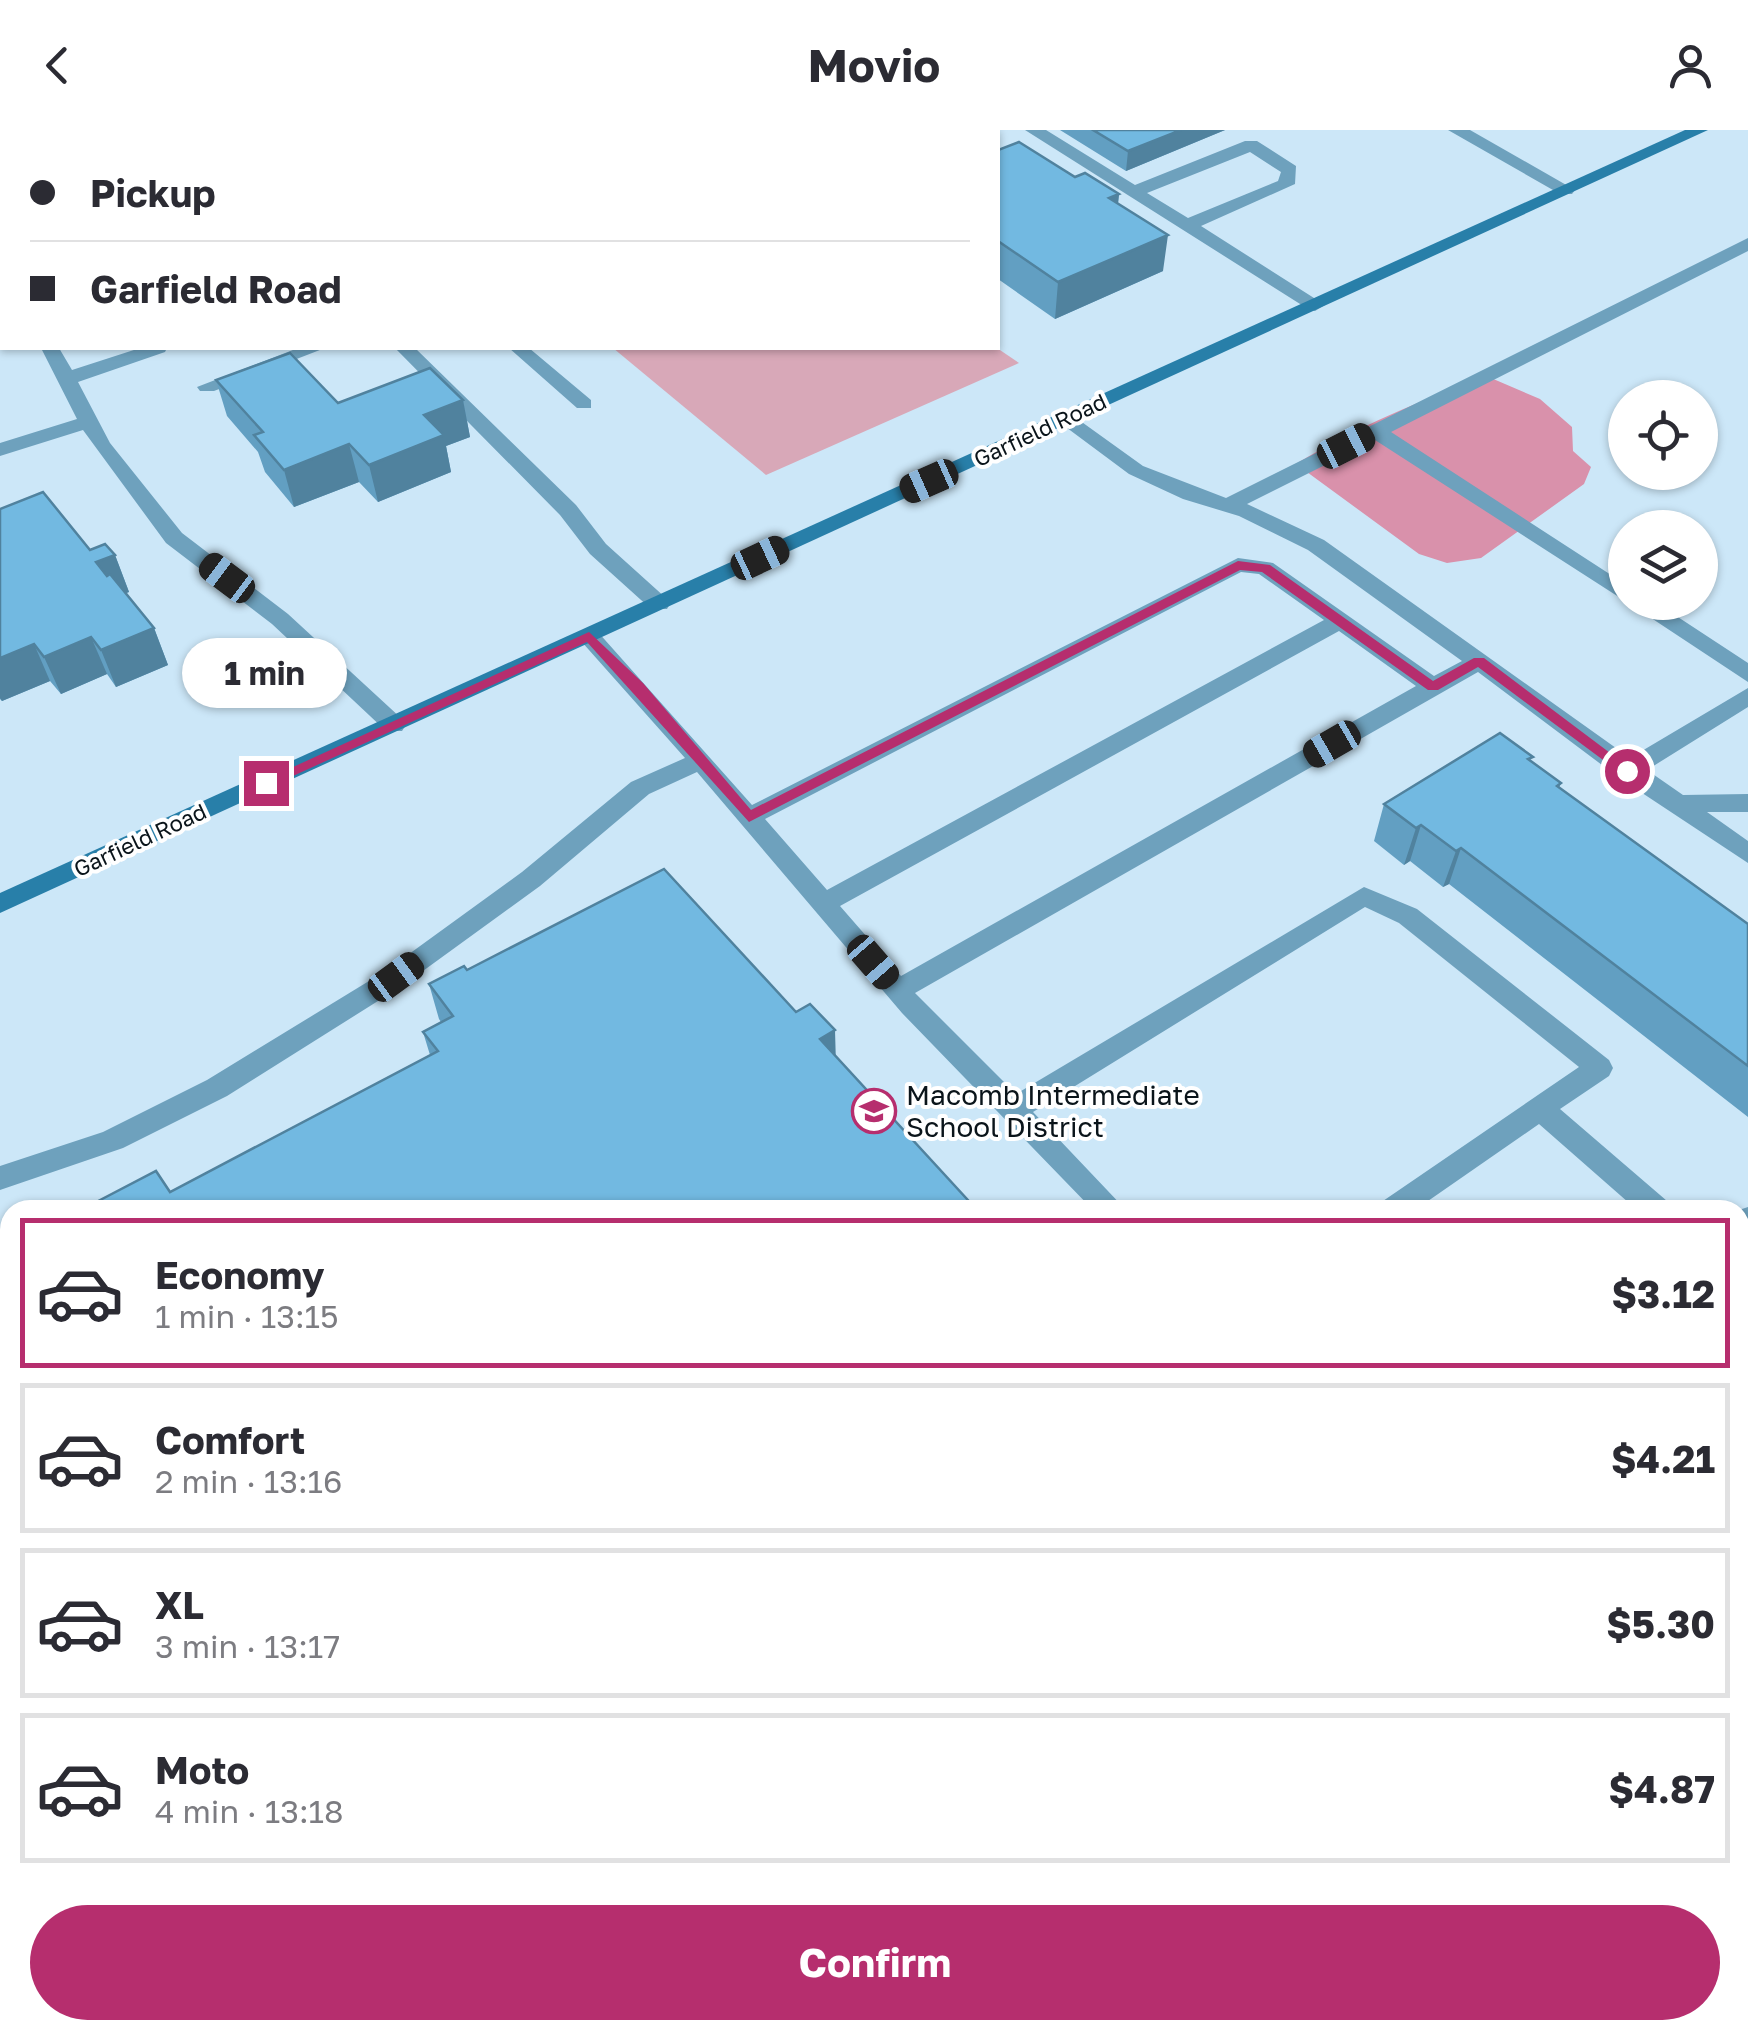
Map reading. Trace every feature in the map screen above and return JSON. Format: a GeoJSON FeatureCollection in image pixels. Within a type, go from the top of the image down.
{"type":"FeatureCollection","features":[{"type":"Feature","properties":{"kind":"main road","name":"Garfield Road"},"geometry":{"type":"LineString","coordinates":[[0,904],[1699,130]]}},
{"type":"Feature","properties":{"kind":"street"},"geometry":{"type":"LineString","coordinates":[[1034,130],[1315,304]]}},
{"type":"Feature","properties":{"kind":"street"},"geometry":{"type":"LineString","coordinates":[[1457,130],[1566,190]]}},
{"type":"Feature","properties":{"kind":"street"},"geometry":{"type":"LineString","coordinates":[[1134,192],[1250,144],[1290,170],[1286,184],[1188,225]]}},
{"type":"Feature","properties":{"kind":"street"},"geometry":{"type":"LineString","coordinates":[[1228,506],[1748,244]]}},
{"type":"Feature","properties":{"kind":"street"},"geometry":{"type":"LineString","coordinates":[[51,350],[101,444],[174,538],[280,620],[394,725]]}},
{"type":"Feature","properties":{"kind":"street"},"geometry":{"type":"LineString","coordinates":[[66,379],[152,350]]}},
{"type":"Feature","properties":{"kind":"street"},"geometry":{"type":"LineString","coordinates":[[207,387],[309,350]]}},
{"type":"Feature","properties":{"kind":"street"},"geometry":{"type":"LineString","coordinates":[[406,350],[568,510],[598,549],[659,604]]}},
{"type":"Feature","properties":{"kind":"street"},"geometry":{"type":"LineString","coordinates":[[520,350],[584,404]]}},
{"type":"Feature","properties":{"kind":"street"},"geometry":{"type":"LineString","coordinates":[[1065,419],[1136,470],[1316,545],[1748,854]]}},
{"type":"Feature","properties":{"kind":"street"},"geometry":{"type":"LineString","coordinates":[[0,450],[89,422]]}},
{"type":"Feature","properties":{"kind":"street"},"geometry":{"type":"LineString","coordinates":[[1376,431],[1608,583]]}},
{"type":"Feature","properties":{"kind":"street"},"geometry":{"type":"LineString","coordinates":[[749,817],[1238,566],[1265,568],[1433,687]]}},
{"type":"Feature","properties":{"kind":"street"},"geometry":{"type":"LineString","coordinates":[[1666,620],[1748,674]]}},
{"type":"Feature","properties":{"kind":"street"},"geometry":{"type":"LineString","coordinates":[[823,904],[1340,621]]}},
{"type":"Feature","properties":{"kind":"street"},"geometry":{"type":"LineString","coordinates":[[589,636],[898,990],[1102,1200]]}},
{"type":"Feature","properties":{"kind":"street"},"geometry":{"type":"LineString","coordinates":[[898,990],[1479,661]]}},
{"type":"Feature","properties":{"kind":"street"},"geometry":{"type":"LineString","coordinates":[[1627,771],[1748,696]]}},
{"type":"Feature","properties":{"kind":"street"},"geometry":{"type":"LineString","coordinates":[[0,1178],[113,1140],[217,1088],[396,977],[531,879],[640,788],[701,762]]}},
{"type":"Feature","properties":{"kind":"street"},"geometry":{"type":"LineString","coordinates":[[1682,804],[1748,803]]}},
{"type":"Feature","properties":{"kind":"street"},"geometry":{"type":"LineString","coordinates":[[1014,1110],[1364,896],[1408,916],[1599,1068],[1407,1200]]}},
{"type":"Feature","properties":{"kind":"street"},"geometry":{"type":"LineString","coordinates":[[1540,1108],[1646,1200]]}},
{"type":"Feature","properties":{"kind":"shaded area"},"geometry":{"type":"Polygon","coordinates":[[[615,350],[1000,350],[1019,363],[766,475],[615,350]]]}},
{"type":"Feature","properties":{"kind":"shaded area"},"geometry":{"type":"Polygon","coordinates":[[[1491,378],[1540,399],[1572,427],[1573,451],[1591,467],[1584,484],[1481,558],[1447,563],[1419,554],[1296,464],[1390,415],[1491,378]]]}},
{"type":"Feature","properties":{"kind":"building"},"geometry":{"type":"Polygon","coordinates":[[[1093,130],[1181,130],[1128,151],[1093,130]]]}},
{"type":"Feature","properties":{"kind":"building"},"geometry":{"type":"Polygon","coordinates":[[[1019,142],[1075,177],[1085,173],[1119,194],[1109,198],[1168,235],[1058,282],[1000,242],[1000,149],[1019,142]]]}},
{"type":"Feature","properties":{"kind":"building"},"geometry":{"type":"Polygon","coordinates":[[[290,353],[338,403],[430,368],[463,400],[424,415],[444,435],[369,465],[349,444],[284,470],[254,435],[263,432],[216,380],[290,353]]]}},
{"type":"Feature","properties":{"kind":"building"},"geometry":{"type":"Polygon","coordinates":[[[43,492],[90,550],[105,544],[115,555],[96,562],[154,628],[101,650],[91,637],[44,657],[34,644],[0,658],[0,509],[43,492]]]}},
{"type":"Feature","properties":{"kind":"building"},"geometry":{"type":"Polygon","coordinates":[[[1500,733],[1561,783],[1557,786],[1748,924],[1748,1066],[1461,848],[1456,851],[1384,804],[1500,733]]]}},
{"type":"Feature","properties":{"kind":"building","name":"Macomb Intermediate School District"},"geometry":{"type":"Polygon","coordinates":[[[664,869],[796,1012],[810,1004],[835,1030],[820,1039],[968,1200],[100,1200],[156,1171],[170,1192],[438,1051],[423,1032],[453,1016],[429,984],[464,966],[467,970],[664,869]]]}},
{"type":"Feature","properties":{"kind":"place","name":"Macomb Intermediate School District"},"geometry":{"type":"Point","coordinates":[874,1111]}},
{"type":"Feature","properties":{"kind":"route"},"geometry":{"type":"LineString","coordinates":[[266,783],[589,636],[749,817],[1238,566],[1265,568],[1433,687],[1479,661],[1627,771]]}}]}
